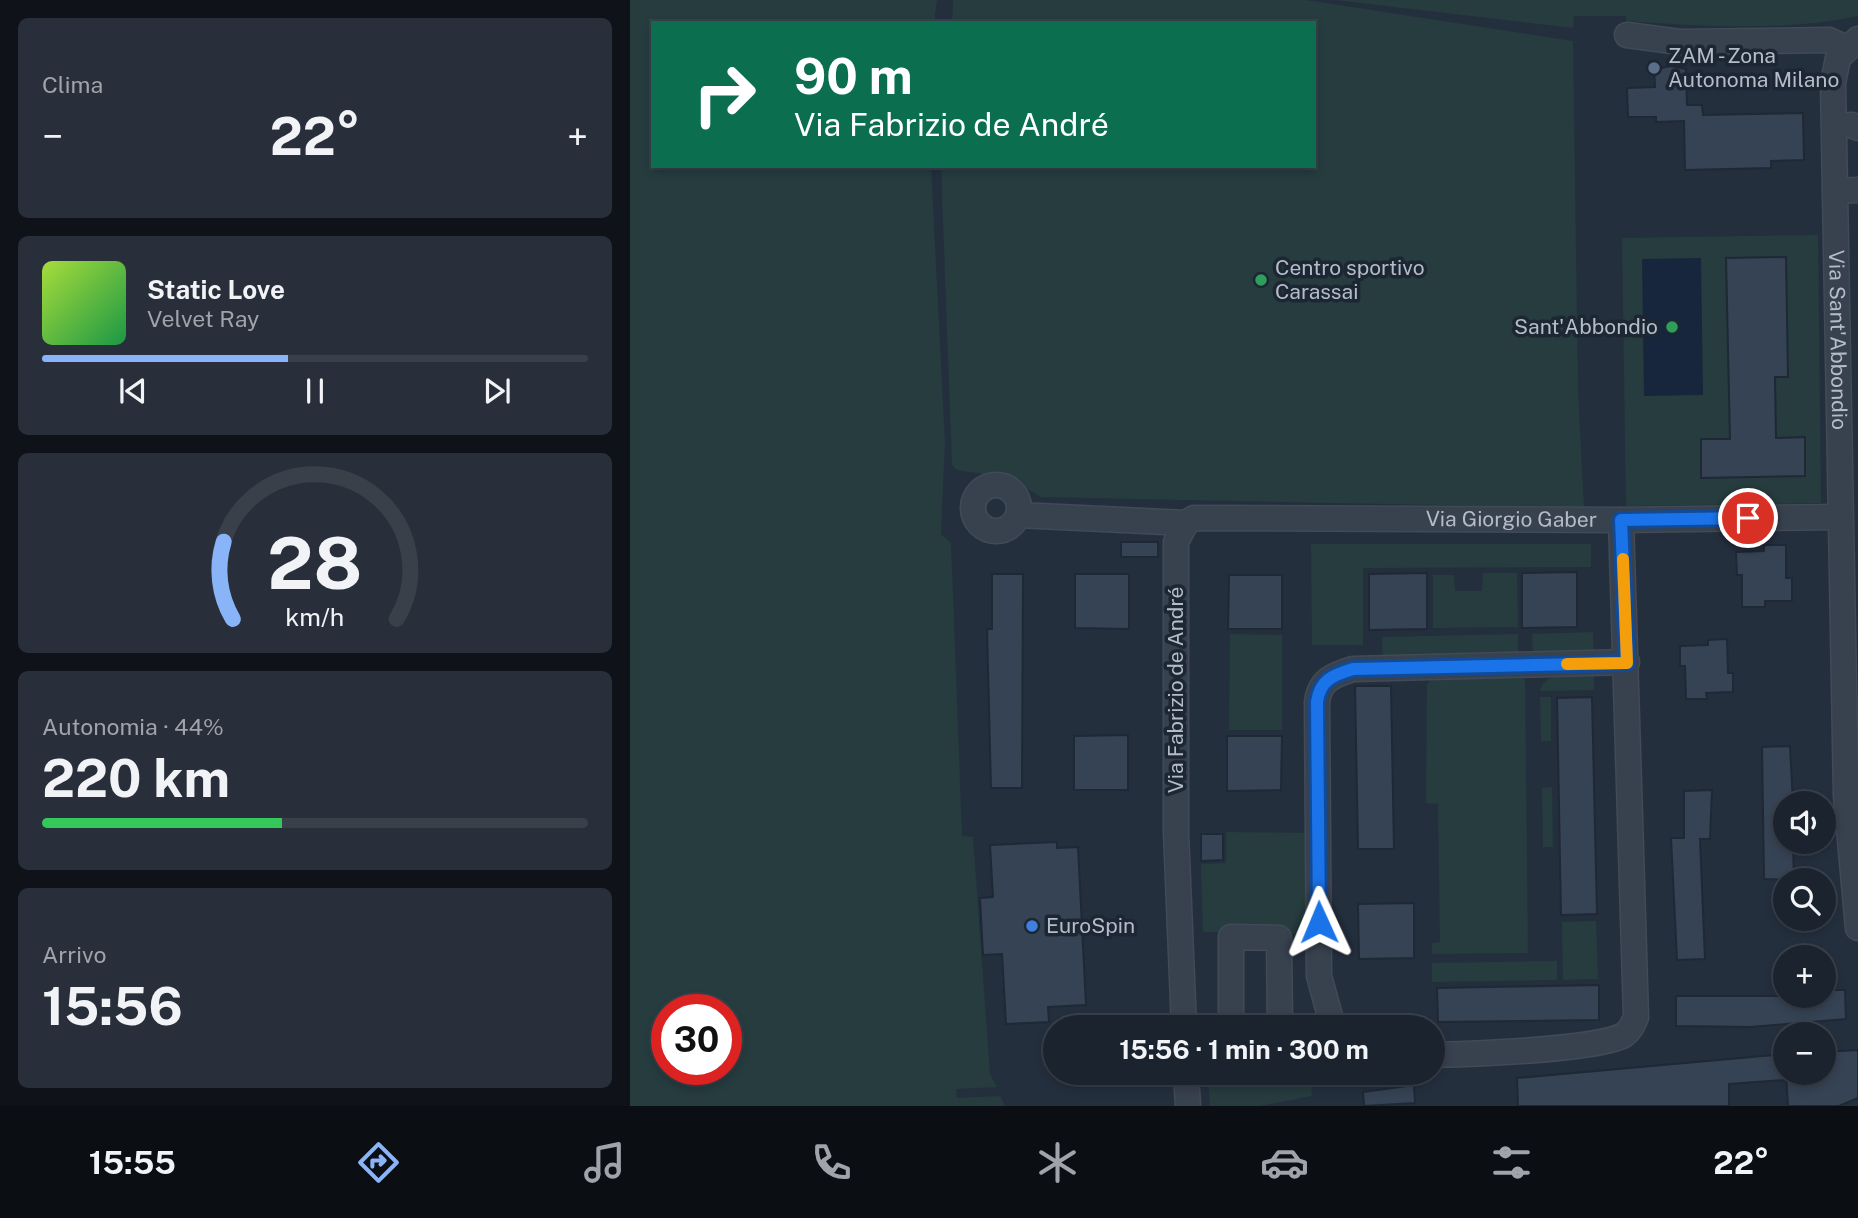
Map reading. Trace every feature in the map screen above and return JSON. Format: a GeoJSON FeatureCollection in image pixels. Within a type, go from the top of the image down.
{"type":"FeatureCollection","features":[{"type":"Feature","properties":{"kind":"street","name":"Via Sant'Abbondio"},"geometry":{"type":"LineString","coordinates":[[1627,35],[1680,42],[1829,40],[1852,43],[1833,74],[1846,127],[1849,448],[1840,517],[1846,796],[1858,928]]}},
{"type":"Feature","properties":{"kind":"street"},"geometry":{"type":"LineString","coordinates":[[1017,515],[1185,523]]}},
{"type":"Feature","properties":{"kind":"street","name":"Via Giorgio Gaber"},"geometry":{"type":"LineString","coordinates":[[1185,523],[1194,518],[1621,520],[1840,517]]}},
{"type":"Feature","properties":{"kind":"street"},"geometry":{"type":"LineString","coordinates":[[1445,1054],[1586,1043],[1621,1036],[1633,1026],[1636,1017],[1621,520]]}},
{"type":"Feature","properties":{"kind":"street","name":"Via Fabrizio de André"},"geometry":{"type":"LineString","coordinates":[[1184,1015],[1176,832],[1176,542],[1185,523]]}},
{"type":"Feature","properties":{"kind":"street"},"geometry":{"type":"LineString","coordinates":[[1330,1015],[1320,976],[1317,702],[1318,691],[1326,680],[1353,669],[1627,663]]}},
{"type":"Feature","properties":{"kind":"street"},"geometry":{"type":"LineString","coordinates":[[1231,1015],[1231,937],[1279,938],[1280,1015]]}},
{"type":"Feature","properties":{"kind":"street"},"geometry":{"type":"LineString","coordinates":[[1187,1085],[1188,1106]]}},
{"type":"Feature","properties":{"kind":"green space"},"geometry":{"type":"Polygon","coordinates":[[[630,0],[937,0],[934,21],[651,21],[651,168],[931,168],[945,443],[941,534],[951,543],[962,836],[973,837],[990,1074],[997,1087],[956,1089],[957,1098],[1000,1096],[1005,1106],[630,1106],[630,0]]]}},
{"type":"Feature","properties":{"kind":"green space","name":"Centro sportivo Carassai"},"geometry":{"type":"Polygon","coordinates":[[[953,0],[1306,0],[1573,41],[1578,391],[1584,508],[1041,497],[1009,478],[957,470],[952,465],[941,168],[1316,168],[1316,21],[952,21],[953,0]]]}},
{"type":"Feature","properties":{"kind":"green space"},"geometry":{"type":"Polygon","coordinates":[[[1336,0],[1858,0],[1858,16],[1801,24],[1742,26],[1626,21],[1626,16],[1574,16],[1573,28],[1336,0]]]}},
{"type":"Feature","properties":{"kind":"green space"},"geometry":{"type":"Polygon","coordinates":[[[1818,235],[1821,503],[1626,506],[1622,238],[1818,235]]]}},
{"type":"Feature","properties":{"kind":"green space"},"geometry":{"type":"Polygon","coordinates":[[[1311,544],[1591,544],[1591,567],[1363,568],[1363,645],[1312,645],[1311,544]]]}},
{"type":"Feature","properties":{"kind":"green space"},"geometry":{"type":"Polygon","coordinates":[[[1483,573],[1517,573],[1518,627],[1433,628],[1433,575],[1454,575],[1455,591],[1482,591],[1483,573]]]}},
{"type":"Feature","properties":{"kind":"green space"},"geometry":{"type":"Polygon","coordinates":[[[1593,632],[1594,660],[1533,662],[1532,634],[1593,632]]]}},
{"type":"Feature","properties":{"kind":"green space"},"geometry":{"type":"Polygon","coordinates":[[[1230,634],[1282,635],[1282,730],[1229,730],[1230,634]]]}},
{"type":"Feature","properties":{"kind":"green space"},"geometry":{"type":"Polygon","coordinates":[[[1518,634],[1518,661],[1383,664],[1382,637],[1518,634]]]}},
{"type":"Feature","properties":{"kind":"green space"},"geometry":{"type":"Polygon","coordinates":[[[1594,674],[1594,690],[1540,691],[1548,679],[1555,676],[1594,674]]]}},
{"type":"Feature","properties":{"kind":"green space"},"geometry":{"type":"Polygon","coordinates":[[[1525,677],[1528,953],[1432,954],[1432,943],[1440,942],[1438,804],[1426,803],[1427,684],[1432,679],[1525,677]]]}},
{"type":"Feature","properties":{"kind":"green space"},"geometry":{"type":"Polygon","coordinates":[[[1540,697],[1551,697],[1551,741],[1541,741],[1540,697]]]}},
{"type":"Feature","properties":{"kind":"green space"},"geometry":{"type":"Polygon","coordinates":[[[1552,787],[1553,847],[1543,847],[1542,788],[1552,787]]]}},
{"type":"Feature","properties":{"kind":"green space"},"geometry":{"type":"Polygon","coordinates":[[[1226,832],[1310,833],[1310,934],[1203,932],[1201,864],[1226,863],[1226,832]]]}},
{"type":"Feature","properties":{"kind":"green space"},"geometry":{"type":"Polygon","coordinates":[[[1596,921],[1598,979],[1563,980],[1562,922],[1596,921]]]}},
{"type":"Feature","properties":{"kind":"green space"},"geometry":{"type":"Polygon","coordinates":[[[1557,961],[1557,980],[1432,982],[1432,963],[1557,961]]]}},
{"type":"Feature","properties":{"kind":"green space"},"geometry":{"type":"Polygon","coordinates":[[[1209,1085],[1311,1085],[1312,1096],[1260,1106],[1210,1106],[1209,1085]]]}},
{"type":"Feature","properties":{"kind":"water","name":"Sant'Abbondio"},"geometry":{"type":"Polygon","coordinates":[[[1701,258],[1703,395],[1644,396],[1642,259],[1701,258]]]}},
{"type":"Feature","properties":{"kind":"building"},"geometry":{"type":"Polygon","coordinates":[[[1670,66],[1686,69],[1687,105],[1702,105],[1703,115],[1803,113],[1804,160],[1771,161],[1771,168],[1685,170],[1684,121],[1656,122],[1656,117],[1628,117],[1627,88],[1655,87],[1654,70],[1670,66]]]}},
{"type":"Feature","properties":{"kind":"building"},"geometry":{"type":"Polygon","coordinates":[[[1786,257],[1788,377],[1775,377],[1776,438],[1805,437],[1805,476],[1701,478],[1701,439],[1730,439],[1726,258],[1786,257]]]}},
{"type":"Feature","properties":{"kind":"building"},"geometry":{"type":"Polygon","coordinates":[[[1121,542],[1158,542],[1158,557],[1121,557],[1121,542]]]}},
{"type":"Feature","properties":{"kind":"building"},"geometry":{"type":"Polygon","coordinates":[[[1764,545],[1786,545],[1786,578],[1792,578],[1792,601],[1765,601],[1765,607],[1742,607],[1742,575],[1737,575],[1736,552],[1764,551],[1764,545]]]}},
{"type":"Feature","properties":{"kind":"building"},"geometry":{"type":"Polygon","coordinates":[[[1577,572],[1577,627],[1522,628],[1522,573],[1577,572]]]}},
{"type":"Feature","properties":{"kind":"building"},"geometry":{"type":"Polygon","coordinates":[[[1427,573],[1427,629],[1369,630],[1369,574],[1427,573]]]}},
{"type":"Feature","properties":{"kind":"building"},"geometry":{"type":"Polygon","coordinates":[[[992,574],[1023,574],[1022,788],[991,788],[987,629],[992,629],[992,574]]]}},
{"type":"Feature","properties":{"kind":"building"},"geometry":{"type":"Polygon","coordinates":[[[1075,574],[1129,574],[1129,629],[1075,628],[1075,574]]]}},
{"type":"Feature","properties":{"kind":"building"},"geometry":{"type":"Polygon","coordinates":[[[1229,575],[1282,575],[1282,629],[1228,629],[1229,575]]]}},
{"type":"Feature","properties":{"kind":"building"},"geometry":{"type":"Polygon","coordinates":[[[1727,639],[1728,673],[1733,673],[1733,692],[1706,693],[1707,699],[1686,699],[1685,666],[1680,666],[1680,646],[1708,645],[1708,640],[1727,639]]]}},
{"type":"Feature","properties":{"kind":"building"},"geometry":{"type":"Polygon","coordinates":[[[1355,686],[1391,686],[1394,849],[1358,849],[1355,686]]]}},
{"type":"Feature","properties":{"kind":"building"},"geometry":{"type":"Polygon","coordinates":[[[1592,697],[1597,914],[1561,915],[1557,698],[1592,697]]]}},
{"type":"Feature","properties":{"kind":"building"},"geometry":{"type":"Polygon","coordinates":[[[1128,735],[1128,790],[1074,790],[1074,736],[1128,735]]]}},
{"type":"Feature","properties":{"kind":"building"},"geometry":{"type":"Polygon","coordinates":[[[1227,736],[1282,736],[1281,790],[1227,791],[1227,736]]]}},
{"type":"Feature","properties":{"kind":"building"},"geometry":{"type":"Polygon","coordinates":[[[1790,746],[1792,791],[1773,791],[1773,854],[1793,854],[1794,868],[1773,868],[1773,879],[1764,879],[1762,747],[1790,746]]]}},
{"type":"Feature","properties":{"kind":"building"},"geometry":{"type":"Polygon","coordinates":[[[1712,790],[1710,839],[1700,839],[1705,959],[1677,960],[1671,838],[1684,838],[1684,791],[1712,790]]]}},
{"type":"Feature","properties":{"kind":"building"},"geometry":{"type":"Polygon","coordinates":[[[1201,834],[1223,834],[1223,860],[1201,861],[1201,834]]]}},
{"type":"Feature","properties":{"kind":"building","name":"EuroSpin"},"geometry":{"type":"Polygon","coordinates":[[[1057,842],[1057,848],[1078,847],[1086,1005],[1048,1007],[1049,1015],[1043,1015],[1043,1022],[1006,1024],[1002,954],[983,955],[980,898],[993,897],[990,845],[1057,842]]]}},
{"type":"Feature","properties":{"kind":"building"},"geometry":{"type":"Polygon","coordinates":[[[1414,903],[1414,958],[1359,959],[1358,904],[1414,903]]]}},
{"type":"Feature","properties":{"kind":"building"},"geometry":{"type":"Polygon","coordinates":[[[1599,985],[1599,1020],[1445,1022],[1445,1015],[1438,1015],[1437,988],[1599,985]]]}},
{"type":"Feature","properties":{"kind":"building"},"geometry":{"type":"Polygon","coordinates":[[[1836,990],[1845,990],[1846,1019],[1773,1022],[1773,1025],[1751,1027],[1676,1026],[1676,996],[1773,996],[1773,1008],[1836,1008],[1836,990]]]}},
{"type":"Feature","properties":{"kind":"building"},"geometry":{"type":"Polygon","coordinates":[[[1858,1050],[1858,1098],[1839,1106],[1788,1106],[1787,1085],[1836,1085],[1836,1051],[1858,1050]]]}},
{"type":"Feature","properties":{"kind":"building"},"geometry":{"type":"Polygon","coordinates":[[[1773,1055],[1773,1081],[1729,1084],[1729,1106],[1518,1106],[1517,1078],[1773,1055]]]}},
{"type":"Feature","properties":{"kind":"building"},"geometry":{"type":"Polygon","coordinates":[[[1414,1085],[1415,1103],[1364,1106],[1363,1092],[1414,1085]]]}},
{"type":"Feature","properties":{"kind":"slow traffic"},"geometry":{"type":"LineString","coordinates":[[1567,664],[1627,663],[1623,559]]}},
{"type":"Feature","properties":{"kind":"place","name":"ZAM - Zona Autonoma Milano"},"geometry":{"type":"Point","coordinates":[1654,68]}},
{"type":"Feature","properties":{"kind":"place","name":"Centro sportivo Carassai"},"geometry":{"type":"Point","coordinates":[1261,280]}},
{"type":"Feature","properties":{"kind":"place","name":"Sant'Abbondio"},"geometry":{"type":"Point","coordinates":[1672,327]}},
{"type":"Feature","properties":{"kind":"place","name":"EuroSpin"},"geometry":{"type":"Point","coordinates":[1032,926]}},
{"type":"Feature","properties":{"kind":"route"},"geometry":{"type":"LineString","coordinates":[[1319,922],[1317,702],[1318,691],[1326,680],[1353,669],[1627,663],[1621,520],[1748,518]]}}]}
